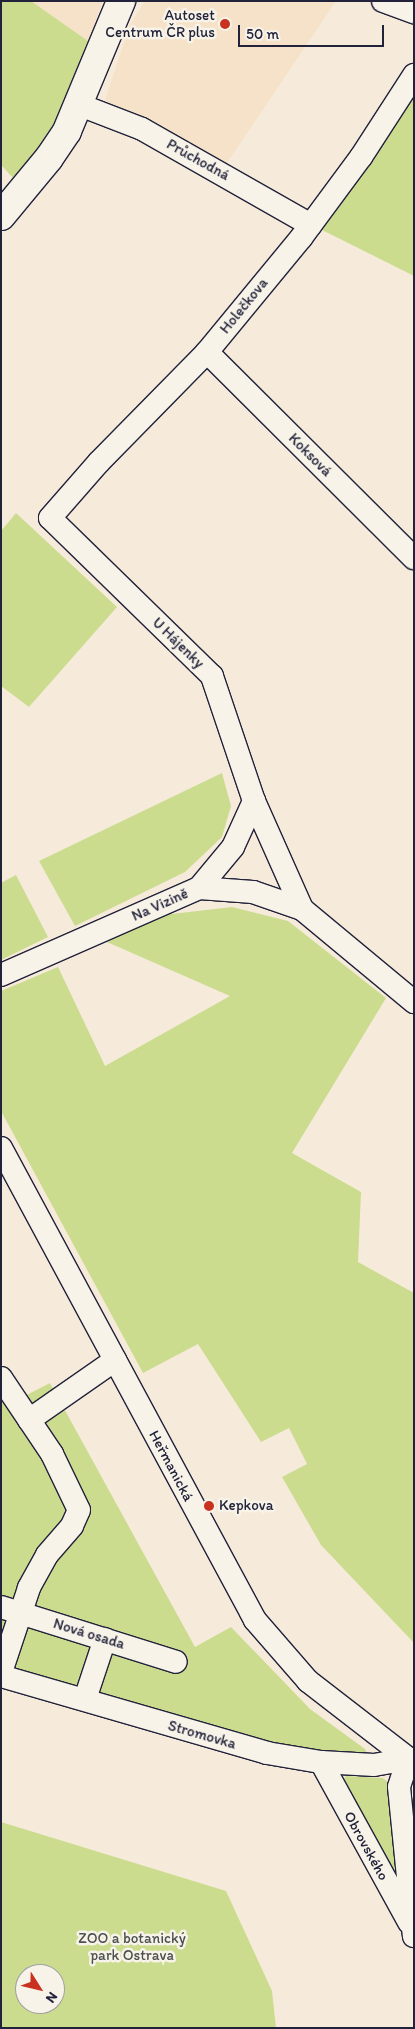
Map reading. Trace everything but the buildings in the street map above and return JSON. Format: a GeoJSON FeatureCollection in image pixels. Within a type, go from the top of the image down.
{"type":"FeatureCollection","features":[{"type":"Feature","properties":{"kind":"street"},"geometry":{"type":"LineString","coordinates":[[1,216],[49,158],[80,105],[108,26],[121,1]]}},
{"type":"Feature","properties":{"kind":"street"},"geometry":{"type":"LineString","coordinates":[[383,1],[414,12]]}},
{"type":"Feature","properties":{"kind":"street","name":"Holečkova"},"geometry":{"type":"LineString","coordinates":[[50,518],[100,462],[207,352],[311,225],[360,157],[414,75]]}},
{"type":"Feature","properties":{"kind":"street","name":"Průchodná"},"geometry":{"type":"LineString","coordinates":[[80,105],[149,133],[311,225]]}},
{"type":"Feature","properties":{"kind":"street","name":"Koksová"},"geometry":{"type":"LineString","coordinates":[[207,352],[414,558]]}},
{"type":"Feature","properties":{"kind":"street","name":"U Hájenky"},"geometry":{"type":"LineString","coordinates":[[50,518],[212,676],[254,801],[302,909]]}},
{"type":"Feature","properties":{"kind":"street"},"geometry":{"type":"LineString","coordinates":[[199,888],[233,847],[254,801]]}},
{"type":"Feature","properties":{"kind":"street","name":"Na Vizině"},"geometry":{"type":"LineString","coordinates":[[1,975],[199,888],[253,892],[302,909],[411,993]]}},
{"type":"Feature","properties":{"kind":"street","name":"Heřmanická"},"geometry":{"type":"LineString","coordinates":[[1,1148],[255,1620],[308,1681],[411,1761]]}},
{"type":"Feature","properties":{"kind":"street"},"geometry":{"type":"LineString","coordinates":[[29,1420],[115,1360]]}},
{"type":"Feature","properties":{"kind":"street"},"geometry":{"type":"LineString","coordinates":[[1,1378],[52,1454],[79,1510],[72,1526],[47,1554],[10,1610],[1,1672]]}},
{"type":"Feature","properties":{"kind":"street","name":"Nová osada"},"geometry":{"type":"LineString","coordinates":[[10,1610],[176,1662]]}},
{"type":"Feature","properties":{"kind":"street"},"geometry":{"type":"LineString","coordinates":[[85,1699],[105,1639]]}},
{"type":"Feature","properties":{"kind":"street","name":"Stromovka"},"geometry":{"type":"LineString","coordinates":[[1,1676],[267,1753],[321,1762],[374,1765],[411,1761]]}},
{"type":"Feature","properties":{"kind":"street","name":"Obrovského"},"geometry":{"type":"LineString","coordinates":[[411,1761],[399,1787],[413,1933]]}},
{"type":"Feature","properties":{"kind":"street","name":"Obrovského"},"geometry":{"type":"LineString","coordinates":[[321,1762],[413,1933]]}},
{"type":"Feature","properties":{"kind":"shaded area"},"geometry":{"type":"Polygon","coordinates":[[[31,1],[103,1],[88,41],[31,1]]]}},
{"type":"Feature","properties":{"kind":"shaded area"},"geometry":{"type":"Polygon","coordinates":[[[145,1],[336,1],[225,166],[105,100],[129,27],[145,1]]]}},
{"type":"Feature","properties":{"kind":"green space"},"geometry":{"type":"Polygon","coordinates":[[[1,1],[31,1],[88,41],[53,125],[15,180],[1,165],[1,1]]]}},
{"type":"Feature","properties":{"kind":"green space"},"geometry":{"type":"Polygon","coordinates":[[[414,92],[414,276],[322,230],[414,92]]]}},
{"type":"Feature","properties":{"kind":"green space"},"geometry":{"type":"Polygon","coordinates":[[[16,513],[117,607],[29,707],[1,686],[1,531],[16,513]]]}},
{"type":"Feature","properties":{"kind":"green space"},"geometry":{"type":"Polygon","coordinates":[[[222,773],[231,806],[222,837],[185,872],[75,926],[39,861],[222,773]]]}},
{"type":"Feature","properties":{"kind":"green space"},"geometry":{"type":"Polygon","coordinates":[[[16,875],[48,937],[1,960],[1,883],[16,875]]]}},
{"type":"Feature","properties":{"kind":"green space"},"geometry":{"type":"Polygon","coordinates":[[[232,907],[288,921],[386,998],[292,1153],[361,1192],[358,1262],[414,1293],[414,1643],[321,1545],[282,1477],[307,1464],[289,1428],[261,1442],[198,1344],[143,1373],[1,1111],[1,991],[58,967],[105,1066],[230,996],[107,942],[163,915],[232,907]]]}},
{"type":"Feature","properties":{"kind":"green space"},"geometry":{"type":"Polygon","coordinates":[[[50,1383],[195,1647],[231,1627],[310,1709],[365,1749],[368,1756],[301,1753],[1,1667],[1,1386],[11,1403],[50,1383]]]}},
{"type":"Feature","properties":{"kind":"green space"},"geometry":{"type":"Polygon","coordinates":[[[346,1776],[383,1778],[391,1785],[402,1887],[343,1780],[346,1776]]]}},
{"type":"Feature","properties":{"kind":"green space","name":"ZOO a botanický park Ostrava"},"geometry":{"type":"Polygon","coordinates":[[[1,1822],[226,1891],[272,1991],[276,2028],[1,2028],[1,1822]]]}},
{"type":"Feature","properties":{"kind":"place","name":"Autoset Centrum ČR plus"},"geometry":{"type":"Point","coordinates":[225,24]}},
{"type":"Feature","properties":{"kind":"place","name":"Kepkova"},"geometry":{"type":"Point","coordinates":[209,1506]}}]}
